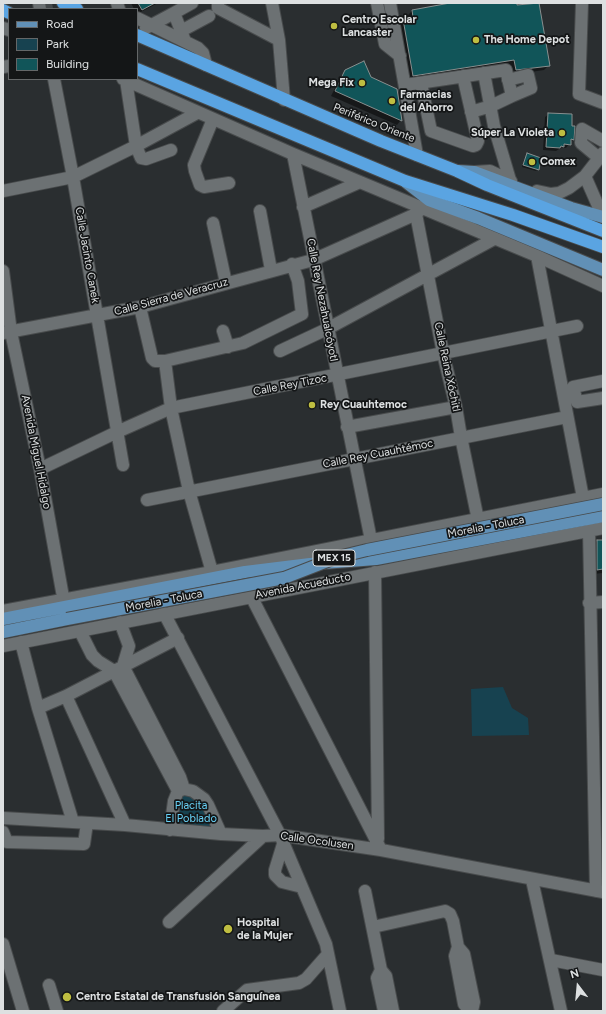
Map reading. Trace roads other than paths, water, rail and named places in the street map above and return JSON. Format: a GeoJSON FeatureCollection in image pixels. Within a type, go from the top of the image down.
{"type":"FeatureCollection","features":[{"type":"Feature","properties":{"kind":"highway"},"geometry":{"type":"LineString","coordinates":[[63,3],[75,8]]}},
{"type":"Feature","properties":{"kind":"highway","name":"Periférico Oriente"},"geometry":{"type":"LineString","coordinates":[[138,35],[381,142],[457,171],[487,185],[603,231]]}},
{"type":"Feature","properties":{"kind":"highway"},"geometry":{"type":"LineString","coordinates":[[138,69],[405,181],[513,215],[603,247]]}},
{"type":"Feature","properties":{"kind":"main road"},"geometry":{"type":"LineString","coordinates":[[457,171],[474,172],[571,208],[603,222]]}},
{"type":"Feature","properties":{"kind":"main road"},"geometry":{"type":"LineString","coordinates":[[405,181],[422,207],[478,218],[603,270]]}},
{"type":"Feature","properties":{"kind":"main road"},"geometry":{"type":"LineString","coordinates":[[571,208],[603,217]]}},
{"type":"Feature","properties":{"kind":"main road","name":"Morelia - Toluca"},"geometry":{"type":"LineString","coordinates":[[3,619],[284,578],[338,557],[367,550],[603,504]]}},
{"type":"Feature","properties":{"kind":"main road","name":"Morelia - Toluca"},"geometry":{"type":"LineString","coordinates":[[3,632],[65,609],[245,572],[310,564],[376,559],[603,516]]}},
{"type":"Feature","properties":{"kind":"street"},"geometry":{"type":"LineString","coordinates":[[138,34],[150,24],[192,3]]}},
{"type":"Feature","properties":{"kind":"street"},"geometry":{"type":"LineString","coordinates":[[218,3],[218,8],[279,40]]}},
{"type":"Feature","properties":{"kind":"street"},"geometry":{"type":"LineString","coordinates":[[272,3],[279,40],[284,100]]}},
{"type":"Feature","properties":{"kind":"street"},"geometry":{"type":"LineString","coordinates":[[377,3],[385,44],[400,56]]}},
{"type":"Feature","properties":{"kind":"street"},"geometry":{"type":"LineString","coordinates":[[391,3],[417,155]]}},
{"type":"Feature","properties":{"kind":"street"},"geometry":{"type":"LineString","coordinates":[[582,3],[579,94],[603,104]]}},
{"type":"Feature","properties":{"kind":"street"},"geometry":{"type":"LineString","coordinates":[[174,12],[183,36]]}},
{"type":"Feature","properties":{"kind":"street"},"geometry":{"type":"LineString","coordinates":[[183,36],[209,16]]}},
{"type":"Feature","properties":{"kind":"street"},"geometry":{"type":"LineString","coordinates":[[138,18],[183,36],[201,50],[206,65]]}},
{"type":"Feature","properties":{"kind":"street"},"geometry":{"type":"LineString","coordinates":[[405,85],[506,70],[512,96]]}},
{"type":"Feature","properties":{"kind":"street"},"geometry":{"type":"LineString","coordinates":[[484,73],[504,161],[510,180]]}},
{"type":"Feature","properties":{"kind":"street"},"geometry":{"type":"LineString","coordinates":[[471,112],[491,106],[531,88],[528,75],[508,80]]}},
{"type":"Feature","properties":{"kind":"street"},"geometry":{"type":"LineString","coordinates":[[421,83],[431,131],[473,146],[476,145],[478,141],[463,76]]}},
{"type":"Feature","properties":{"kind":"street","name":"Calle Jacinto Canek"},"geometry":{"type":"LineString","coordinates":[[54,80],[73,177],[123,465]]}},
{"type":"Feature","properties":{"kind":"street"},"geometry":{"type":"LineString","coordinates":[[125,80],[293,154],[422,207],[603,286]]}},
{"type":"Feature","properties":{"kind":"street"},"geometry":{"type":"LineString","coordinates":[[125,80],[136,146],[143,159],[171,150]]}},
{"type":"Feature","properties":{"kind":"street"},"geometry":{"type":"LineString","coordinates":[[3,191],[73,177],[136,146],[197,112]]}},
{"type":"Feature","properties":{"kind":"street"},"geometry":{"type":"LineString","coordinates":[[212,119],[194,165],[194,171],[200,186],[204,187],[229,183]]}},
{"type":"Feature","properties":{"kind":"street"},"geometry":{"type":"LineString","coordinates":[[474,172],[490,171],[542,193],[560,193],[585,176],[601,156],[581,143],[582,130],[603,141]]}},
{"type":"Feature","properties":{"kind":"street","name":"Calle Rey Nezahualcóyotl"},"geometry":{"type":"LineString","coordinates":[[293,154],[313,260],[371,540]]}},
{"type":"Feature","properties":{"kind":"street"},"geometry":{"type":"LineString","coordinates":[[490,171],[504,161]]}},
{"type":"Feature","properties":{"kind":"street"},"geometry":{"type":"LineString","coordinates":[[585,176],[598,199],[603,217]]}},
{"type":"Feature","properties":{"kind":"street"},"geometry":{"type":"LineString","coordinates":[[303,207],[360,182]]}},
{"type":"Feature","properties":{"kind":"street","name":"Calle Sierra de Veracruz"},"geometry":{"type":"LineString","coordinates":[[7,333],[140,307],[292,264],[313,260],[422,207]]}},
{"type":"Feature","properties":{"kind":"street","name":"Calle Reina Xóchitl"},"geometry":{"type":"LineString","coordinates":[[422,207],[428,274],[443,354],[456,407],[478,520]]}},
{"type":"Feature","properties":{"kind":"street"},"geometry":{"type":"LineString","coordinates":[[260,211],[271,270]]}},
{"type":"Feature","properties":{"kind":"street"},"geometry":{"type":"LineString","coordinates":[[213,223],[226,283]]}},
{"type":"Feature","properties":{"kind":"street"},"geometry":{"type":"LineString","coordinates":[[280,351],[327,329],[494,239]]}},
{"type":"Feature","properties":{"kind":"street"},"geometry":{"type":"LineString","coordinates":[[537,256],[583,498]]}},
{"type":"Feature","properties":{"kind":"street"},"geometry":{"type":"LineString","coordinates":[[140,307],[152,358],[155,361],[165,361],[243,343],[302,314],[298,281],[292,264]]}},
{"type":"Feature","properties":{"kind":"street","name":"Avenida Miguel Hidalgo"},"geometry":{"type":"LineString","coordinates":[[3,271],[7,333],[40,469],[65,609],[75,631],[92,655],[98,661],[118,668]]}},
{"type":"Feature","properties":{"kind":"street","name":"Calle Rey Tizoc"},"geometry":{"type":"LineString","coordinates":[[40,469],[171,408],[577,326]]}},
{"type":"Feature","properties":{"kind":"street"},"geometry":{"type":"LineString","coordinates":[[223,331],[228,347]]}},
{"type":"Feature","properties":{"kind":"street"},"geometry":{"type":"LineString","coordinates":[[165,361],[171,408],[189,491],[212,572]]}},
{"type":"Feature","properties":{"kind":"street"},"geometry":{"type":"LineString","coordinates":[[603,382],[573,387],[577,402],[603,398]]}},
{"type":"Feature","properties":{"kind":"street"},"geometry":{"type":"LineString","coordinates":[[347,427],[456,407]]}},
{"type":"Feature","properties":{"kind":"street","name":"Calle Rey Cuauhtémoc"},"geometry":{"type":"LineString","coordinates":[[147,500],[567,417]]}},
{"type":"Feature","properties":{"kind":"street"},"geometry":{"type":"LineString","coordinates":[[3,611],[65,609],[212,572],[603,494]]}},
{"type":"Feature","properties":{"kind":"street","name":"Avenida Acueducto"},"geometry":{"type":"LineString","coordinates":[[3,646],[164,613],[603,528]]}},
{"type":"Feature","properties":{"kind":"street"},"geometry":{"type":"LineString","coordinates":[[589,530],[589,603],[599,892]]}},
{"type":"Feature","properties":{"kind":"street"},"geometry":{"type":"LineString","coordinates":[[375,572],[379,846]]}},
{"type":"Feature","properties":{"kind":"street"},"geometry":{"type":"LineString","coordinates":[[251,596],[379,846]]}},
{"type":"Feature","properties":{"kind":"street"},"geometry":{"type":"LineString","coordinates":[[589,603],[603,602]]}},
{"type":"Feature","properties":{"kind":"street"},"geometry":{"type":"LineString","coordinates":[[164,613],[281,840],[302,887],[326,944],[340,1011]]}},
{"type":"Feature","properties":{"kind":"street"},"geometry":{"type":"LineString","coordinates":[[118,668],[129,646],[120,622]]}},
{"type":"Feature","properties":{"kind":"street"},"geometry":{"type":"LineString","coordinates":[[38,708],[66,696],[178,638]]}},
{"type":"Feature","properties":{"kind":"street"},"geometry":{"type":"LineString","coordinates":[[21,642],[38,708],[73,822]]}},
{"type":"Feature","properties":{"kind":"street"},"geometry":{"type":"LineString","coordinates":[[118,668],[180,777],[181,790],[174,801],[170,830]]}},
{"type":"Feature","properties":{"kind":"street"},"geometry":{"type":"LineString","coordinates":[[66,696],[125,825]]}},
{"type":"Feature","properties":{"kind":"street"},"geometry":{"type":"LineString","coordinates":[[181,790],[198,794],[208,805],[221,834]]}},
{"type":"Feature","properties":{"kind":"street","name":"Calle Ocolusen"},"geometry":{"type":"LineString","coordinates":[[3,818],[125,825],[170,830],[263,836],[281,840],[379,846],[532,880],[599,892]]}},
{"type":"Feature","properties":{"kind":"street"},"geometry":{"type":"LineString","coordinates":[[3,832],[7,842],[84,844],[87,823]]}},
{"type":"Feature","properties":{"kind":"street"},"geometry":{"type":"LineString","coordinates":[[169,922],[263,836]]}},
{"type":"Feature","properties":{"kind":"street"},"geometry":{"type":"LineString","coordinates":[[281,840],[275,875],[282,882],[302,887]]}},
{"type":"Feature","properties":{"kind":"street"},"geometry":{"type":"LineString","coordinates":[[532,880],[551,960],[561,1011]]}},
{"type":"Feature","properties":{"kind":"street"},"geometry":{"type":"LineString","coordinates":[[365,891],[381,970],[386,976],[393,1011]]}},
{"type":"Feature","properties":{"kind":"street"},"geometry":{"type":"LineString","coordinates":[[373,927],[445,911],[450,914],[453,921],[458,946],[455,956],[464,1004],[471,1011]]}},
{"type":"Feature","properties":{"kind":"street"},"geometry":{"type":"LineString","coordinates":[[3,944],[23,1011]]}},
{"type":"Feature","properties":{"kind":"street"},"geometry":{"type":"LineString","coordinates":[[224,1011],[248,990],[311,980],[328,954]]}},
{"type":"Feature","properties":{"kind":"street"},"geometry":{"type":"LineString","coordinates":[[551,960],[603,970]]}},
{"type":"Feature","properties":{"kind":"street"},"geometry":{"type":"LineString","coordinates":[[381,970],[377,978],[384,1011]]}},
{"type":"Feature","properties":{"kind":"street"},"geometry":{"type":"LineString","coordinates":[[49,984],[57,1011]]}},
{"type":"Feature","properties":{"kind":"tunnel"},"geometry":{"type":"LineString","coordinates":[[46,3],[47,8]]}},
{"type":"Feature","properties":{"kind":"place","name":"Centro Escolar Lancaster"},"geometry":{"type":"Point","coordinates":[334,26]}},
{"type":"Feature","properties":{"kind":"place","name":"The Home Depot"},"geometry":{"type":"Point","coordinates":[476,40]}},
{"type":"Feature","properties":{"kind":"place","name":"Mega Fix"},"geometry":{"type":"Point","coordinates":[362,83]}},
{"type":"Feature","properties":{"kind":"place","name":"Farmacias del Ahorro"},"geometry":{"type":"Point","coordinates":[392,101]}},
{"type":"Feature","properties":{"kind":"place","name":"Súper La Violeta"},"geometry":{"type":"Point","coordinates":[562,133]}},
{"type":"Feature","properties":{"kind":"place","name":"Comex"},"geometry":{"type":"Point","coordinates":[532,162]}},
{"type":"Feature","properties":{"kind":"place","name":"Rey Cuauhtemoc"},"geometry":{"type":"Point","coordinates":[312,405]}},
{"type":"Feature","properties":{"kind":"place","name":"Hospital de la Mujer"},"geometry":{"type":"Point","coordinates":[228,929]}},
{"type":"Feature","properties":{"kind":"place","name":"Centro Estatal de Transfusión Sanguínea"},"geometry":{"type":"Point","coordinates":[67,997]}},
{"type":"Feature","properties":{"kind":"park label","name":"Placita El Poblado"},"geometry":{"type":"Point","coordinates":[191,812]}}]}
